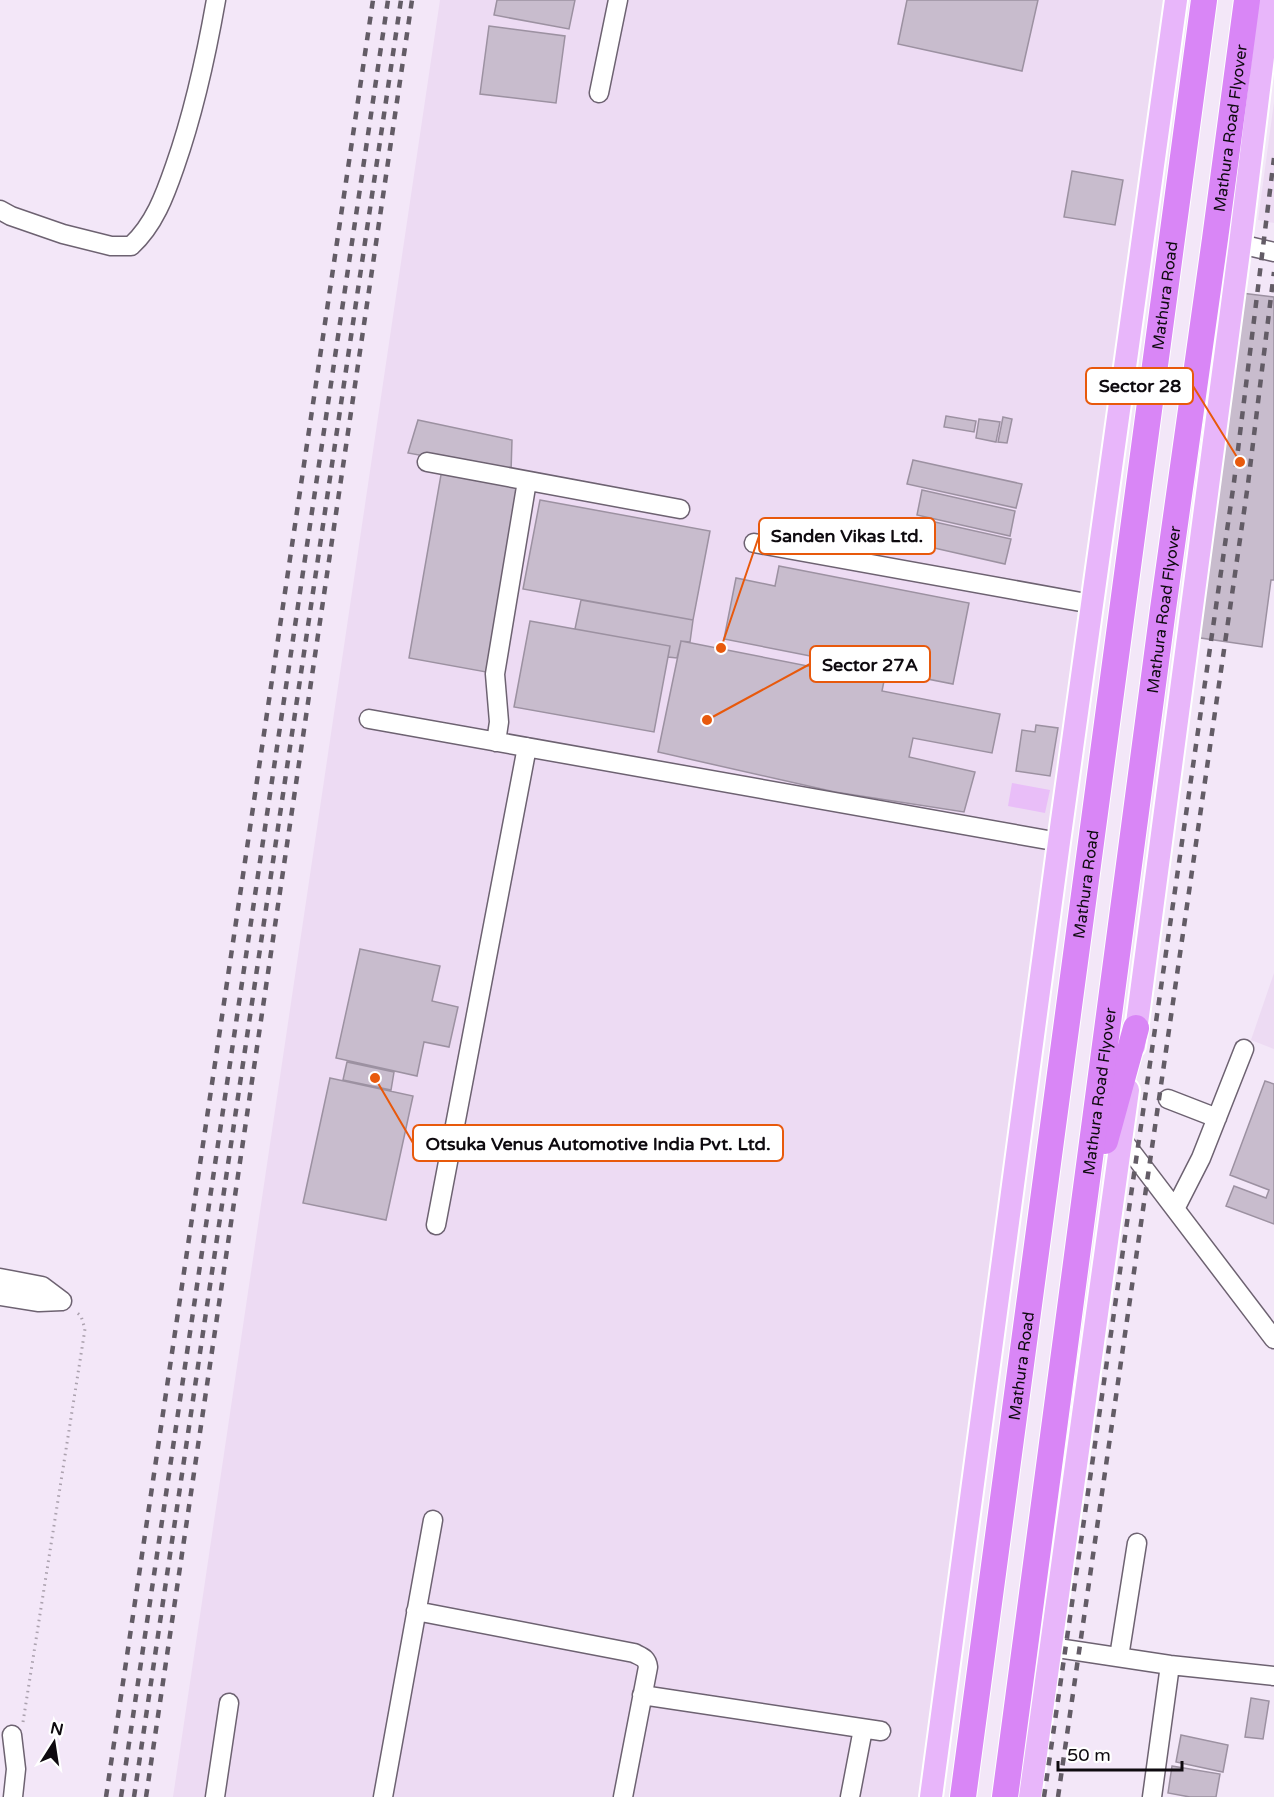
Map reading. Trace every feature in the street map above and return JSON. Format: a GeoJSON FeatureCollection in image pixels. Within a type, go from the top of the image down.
{"type":"FeatureCollection","features":[{"type":"Feature","properties":{"kind":"highway","name":"Mathura Road"},"geometry":{"type":"LineString","coordinates":[[967,1767],[1204,0]]}},
{"type":"Feature","properties":{"kind":"highway","name":"Mathura Road Flyover"},"geometry":{"type":"LineString","coordinates":[[1082,1218],[1162,609],[1247,0]]}},
{"type":"Feature","properties":{"kind":"highway"},"geometry":{"type":"LineString","coordinates":[[1005,1797],[1082,1218],[1136,1028]]}},
{"type":"Feature","properties":{"kind":"highway"},"geometry":{"type":"LineString","coordinates":[[953,1797],[967,1767]]}},
{"type":"Feature","properties":{"kind":"highway"},"geometry":{"type":"LineString","coordinates":[[963,1797],[967,1767]]}},
{"type":"Feature","properties":{"kind":"main road"},"geometry":{"type":"LineString","coordinates":[[931,1797],[1059,842],[1176,0]]}},
{"type":"Feature","properties":{"kind":"main road"},"geometry":{"type":"LineString","coordinates":[[1030,1797],[1136,1028],[1270,0]]}},
{"type":"Feature","properties":{"kind":"street"},"geometry":{"type":"LineString","coordinates":[[0,210],[63,234],[111,246],[131,246],[143,235],[164,195],[187,131],[202,78],[216,0]]}},
{"type":"Feature","properties":{"kind":"street"},"geometry":{"type":"LineString","coordinates":[[599,93],[618,0]]}},
{"type":"Feature","properties":{"kind":"street"},"geometry":{"type":"LineString","coordinates":[[1240,244],[1274,252]]}},
{"type":"Feature","properties":{"kind":"street"},"geometry":{"type":"LineString","coordinates":[[427,462],[680,509]]}},
{"type":"Feature","properties":{"kind":"street"},"geometry":{"type":"LineString","coordinates":[[496,742],[499,722],[495,674],[528,481]]}},
{"type":"Feature","properties":{"kind":"street"},"geometry":{"type":"LineString","coordinates":[[754,543],[1092,604]]}},
{"type":"Feature","properties":{"kind":"street"},"geometry":{"type":"LineString","coordinates":[[369,719],[1059,842]]}},
{"type":"Feature","properties":{"kind":"street"},"geometry":{"type":"LineString","coordinates":[[436,1225],[527,747]]}},
{"type":"Feature","properties":{"kind":"street"},"geometry":{"type":"LineString","coordinates":[[1175,1209],[1201,1158],[1244,1049]]}},
{"type":"Feature","properties":{"kind":"street"},"geometry":{"type":"LineString","coordinates":[[1168,1099],[1217,1118]]}},
{"type":"Feature","properties":{"kind":"street"},"geometry":{"type":"LineString","coordinates":[[1121,1138],[1175,1209],[1267,1316],[1274,1339]]}},
{"type":"Feature","properties":{"kind":"street"},"geometry":{"type":"LineString","coordinates":[[0,1278],[42,1286],[62,1301]]}},
{"type":"Feature","properties":{"kind":"street"},"geometry":{"type":"LineString","coordinates":[[0,1296],[39,1302],[62,1301]]}},
{"type":"Feature","properties":{"kind":"street"},"geometry":{"type":"LineString","coordinates":[[383,1797],[433,1520]]}},
{"type":"Feature","properties":{"kind":"street"},"geometry":{"type":"LineString","coordinates":[[1119,1658],[1137,1543]]}},
{"type":"Feature","properties":{"kind":"street"},"geometry":{"type":"LineString","coordinates":[[416,1611],[634,1653],[644,1657],[648,1667],[623,1797]]}},
{"type":"Feature","properties":{"kind":"street"},"geometry":{"type":"LineString","coordinates":[[1051,1647],[1170,1665],[1274,1676]]}},
{"type":"Feature","properties":{"kind":"street"},"geometry":{"type":"LineString","coordinates":[[1152,1797],[1170,1665]]}},
{"type":"Feature","properties":{"kind":"street"},"geometry":{"type":"LineString","coordinates":[[642,1695],[881,1731]]}},
{"type":"Feature","properties":{"kind":"street"},"geometry":{"type":"LineString","coordinates":[[215,1797],[229,1703]]}},
{"type":"Feature","properties":{"kind":"street"},"geometry":{"type":"LineString","coordinates":[[850,1797],[863,1729]]}},
{"type":"Feature","properties":{"kind":"street"},"geometry":{"type":"LineString","coordinates":[[12,1736],[16,1769],[13,1797]]}},
{"type":"Feature","properties":{"kind":"path"},"geometry":{"type":"LineString","coordinates":[[12,1736],[23,1722],[85,1329],[81,1316],[62,1301]]}},
{"type":"Feature","properties":{"kind":"shaded area"},"geometry":{"type":"Polygon","coordinates":[[[440,0],[1181,0],[933,1797],[173,1797],[440,0]]]}},
{"type":"Feature","properties":{"kind":"shaded area"},"geometry":{"type":"Polygon","coordinates":[[[1274,102],[1274,223],[1258,220],[1274,102]]]}},
{"type":"Feature","properties":{"kind":"shaded area"},"geometry":{"type":"Polygon","coordinates":[[[1012,783],[1050,790],[1045,813],[1008,806],[1012,783]]]}},
{"type":"Feature","properties":{"kind":"shaded area"},"geometry":{"type":"Polygon","coordinates":[[[1274,973],[1274,1049],[1251,1040],[1274,973]]]}},
{"type":"Feature","properties":{"kind":"building"},"geometry":{"type":"Polygon","coordinates":[[[497,0],[575,0],[569,29],[494,15],[497,0]]]}},
{"type":"Feature","properties":{"kind":"building"},"geometry":{"type":"Polygon","coordinates":[[[907,0],[1038,0],[1022,71],[898,44],[907,0]]]}},
{"type":"Feature","properties":{"kind":"building"},"geometry":{"type":"Polygon","coordinates":[[[489,26],[565,36],[556,103],[480,94],[489,26]]]}},
{"type":"Feature","properties":{"kind":"building"},"geometry":{"type":"Polygon","coordinates":[[[1072,171],[1123,180],[1115,225],[1064,217],[1072,171]]]}},
{"type":"Feature","properties":{"kind":"building"},"geometry":{"type":"Polygon","coordinates":[[[1241,293],[1274,297],[1274,580],[1271,580],[1262,647],[1194,637],[1241,293]]]}},
{"type":"Feature","properties":{"kind":"building"},"geometry":{"type":"Polygon","coordinates":[[[946,416],[976,421],[974,432],[944,427],[946,416]]]}},
{"type":"Feature","properties":{"kind":"building"},"geometry":{"type":"Polygon","coordinates":[[[1003,417],[1012,419],[1007,443],[998,442],[1003,417]]]}},
{"type":"Feature","properties":{"kind":"building"},"geometry":{"type":"Polygon","coordinates":[[[979,419],[1000,422],[996,442],[976,438],[979,419]]]}},
{"type":"Feature","properties":{"kind":"building"},"geometry":{"type":"Polygon","coordinates":[[[418,420],[512,440],[511,472],[408,453],[418,420]]]}},
{"type":"Feature","properties":{"kind":"building"},"geometry":{"type":"Polygon","coordinates":[[[913,460],[1022,484],[1016,508],[907,484],[913,460]]]}},
{"type":"Feature","properties":{"kind":"building"},"geometry":{"type":"Polygon","coordinates":[[[442,469],[519,483],[486,672],[409,658],[442,469]]]}},
{"type":"Feature","properties":{"kind":"building"},"geometry":{"type":"Polygon","coordinates":[[[922,490],[1015,511],[1010,536],[917,515],[922,490]]]}},
{"type":"Feature","properties":{"kind":"building"},"geometry":{"type":"Polygon","coordinates":[[[540,500],[710,531],[693,620],[523,589],[540,500]]]}},
{"type":"Feature","properties":{"kind":"building"},"geometry":{"type":"Polygon","coordinates":[[[917,518],[1011,539],[1005,564],[912,543],[917,518]]]}},
{"type":"Feature","properties":{"kind":"building"},"geometry":{"type":"Polygon","coordinates":[[[779,566],[969,603],[953,684],[724,639],[736,578],[775,586],[779,566]]]}},
{"type":"Feature","properties":{"kind":"building"},"geometry":{"type":"Polygon","coordinates":[[[581,600],[693,620],[690,642],[681,641],[677,658],[668,657],[670,646],[575,629],[581,600]]]}},
{"type":"Feature","properties":{"kind":"building"},"geometry":{"type":"Polygon","coordinates":[[[530,621],[670,646],[654,732],[514,707],[530,621]]]}},
{"type":"Feature","properties":{"kind":"building"},"geometry":{"type":"Polygon","coordinates":[[[681,641],[884,681],[882,691],[1000,714],[992,753],[913,738],[909,757],[975,772],[964,812],[835,792],[658,752],[681,641]]]}},
{"type":"Feature","properties":{"kind":"building"},"geometry":{"type":"Polygon","coordinates":[[[1036,725],[1058,728],[1050,776],[1016,771],[1022,730],[1035,732],[1036,725]]]}},
{"type":"Feature","properties":{"kind":"building"},"geometry":{"type":"Polygon","coordinates":[[[360,949],[440,966],[432,1001],[458,1007],[449,1047],[424,1042],[417,1076],[336,1058],[360,949]]]}},
{"type":"Feature","properties":{"kind":"building"},"geometry":{"type":"Polygon","coordinates":[[[347,1062],[394,1072],[391,1090],[343,1080],[347,1062]]]}},
{"type":"Feature","properties":{"kind":"building"},"geometry":{"type":"Polygon","coordinates":[[[330,1078],[413,1096],[386,1220],[303,1203],[330,1078]]]}},
{"type":"Feature","properties":{"kind":"building"},"geometry":{"type":"Polygon","coordinates":[[[1265,1081],[1274,1084],[1274,1224],[1226,1206],[1234,1186],[1266,1198],[1269,1190],[1230,1175],[1265,1081]]]}},
{"type":"Feature","properties":{"kind":"building"},"geometry":{"type":"Polygon","coordinates":[[[1251,1698],[1269,1701],[1263,1739],[1245,1737],[1251,1698]]]}},
{"type":"Feature","properties":{"kind":"building"},"geometry":{"type":"Polygon","coordinates":[[[1181,1735],[1228,1745],[1223,1772],[1176,1762],[1181,1735]]]}},
{"type":"Feature","properties":{"kind":"building"},"geometry":{"type":"Polygon","coordinates":[[[1172,1766],[1220,1774],[1216,1797],[1190,1797],[1168,1793],[1172,1766]]]}},
{"type":"Feature","properties":{"kind":"railway"},"geometry":{"type":"LineString","coordinates":[[106,1797],[373,0]]}},
{"type":"Feature","properties":{"kind":"railway"},"geometry":{"type":"LineString","coordinates":[[121,1797],[388,0]]}},
{"type":"Feature","properties":{"kind":"railway"},"geometry":{"type":"LineString","coordinates":[[134,1797],[401,0]]}},
{"type":"Feature","properties":{"kind":"railway"},"geometry":{"type":"LineString","coordinates":[[146,1797],[412,0]]}},
{"type":"Feature","properties":{"kind":"railway"},"geometry":{"type":"LineString","coordinates":[[1044,1797],[1234,482],[1274,158]]}},
{"type":"Feature","properties":{"kind":"railway"},"geometry":{"type":"LineString","coordinates":[[1058,1797],[1248,484],[1274,272]]}},
{"type":"Feature","properties":{"kind":"place","name":"Sector 28"},"geometry":{"type":"Point","coordinates":[1240,462]}},
{"type":"Feature","properties":{"kind":"place","name":"Sanden Vikas Ltd."},"geometry":{"type":"Point","coordinates":[721,648]}},
{"type":"Feature","properties":{"kind":"place","name":"Sector 27A"},"geometry":{"type":"Point","coordinates":[707,720]}},
{"type":"Feature","properties":{"kind":"place","name":"Otsuka Venus Automotive India Pvt. Ltd."},"geometry":{"type":"Point","coordinates":[375,1078]}}]}
